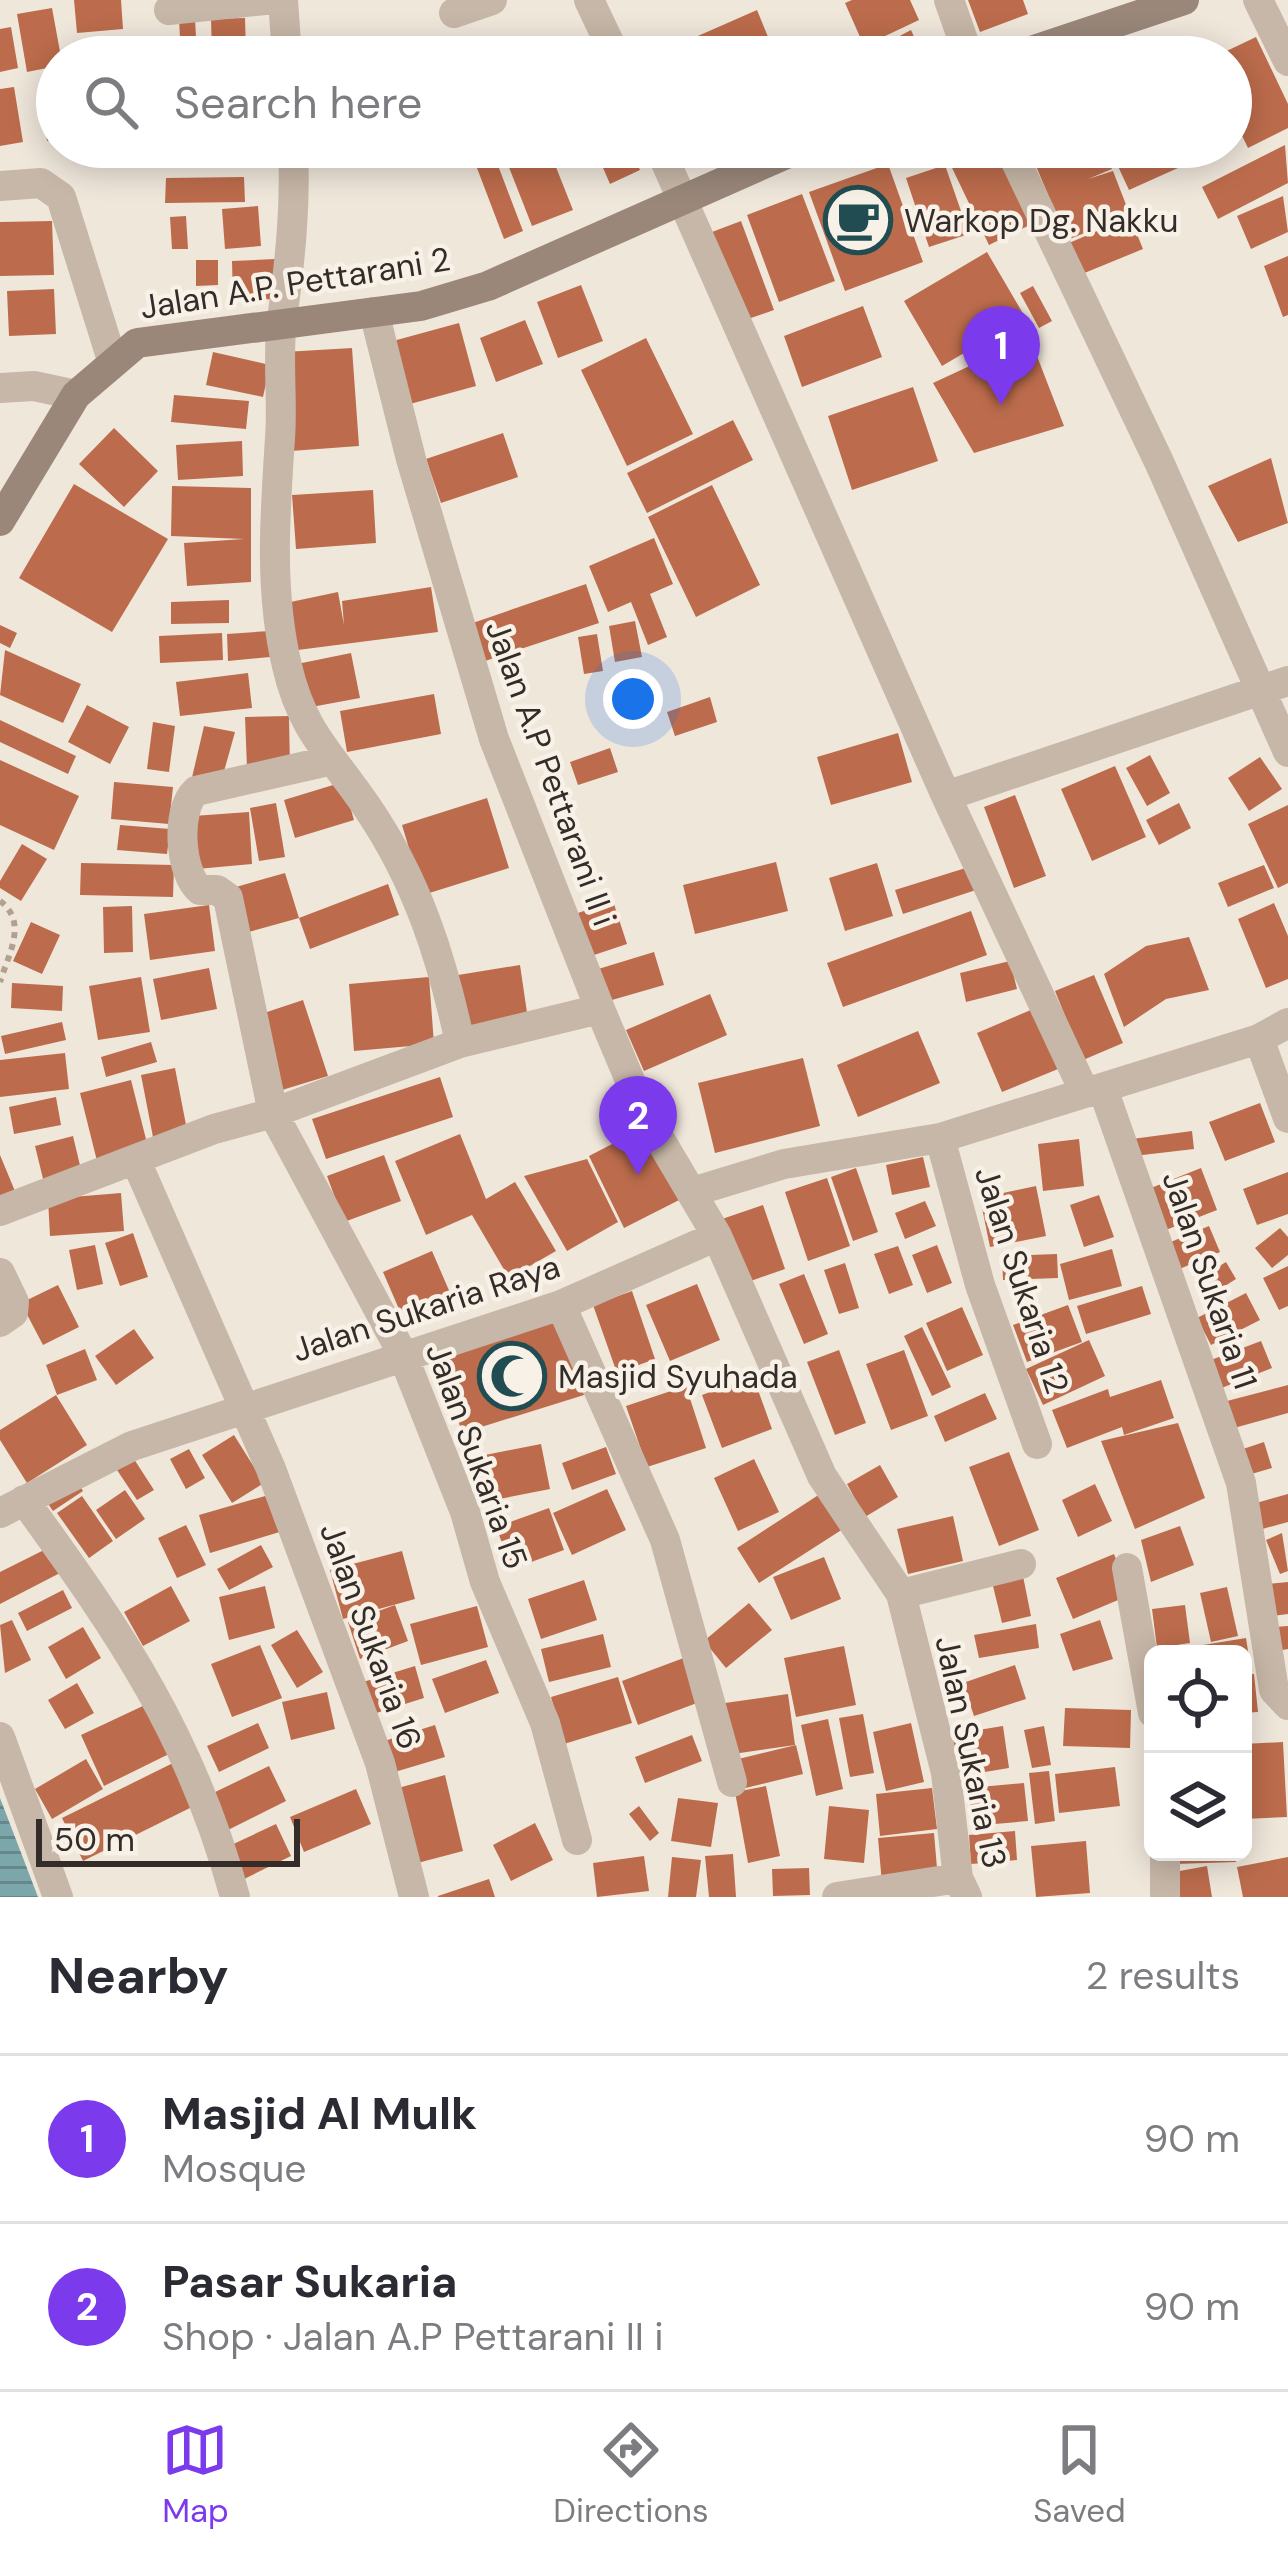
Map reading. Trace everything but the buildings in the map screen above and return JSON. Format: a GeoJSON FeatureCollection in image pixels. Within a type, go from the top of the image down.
{"type":"FeatureCollection","features":[{"type":"Feature","properties":{"kind":"street"},"geometry":{"type":"LineString","coordinates":[[169,10],[265,0]]}},
{"type":"Feature","properties":{"kind":"street"},"geometry":{"type":"LineString","coordinates":[[283,0],[286,36]]}},
{"type":"Feature","properties":{"kind":"street"},"geometry":{"type":"LineString","coordinates":[[454,13],[492,0]]}},
{"type":"Feature","properties":{"kind":"street"},"geometry":{"type":"LineString","coordinates":[[589,0],[606,36]]}},
{"type":"Feature","properties":{"kind":"street"},"geometry":{"type":"LineString","coordinates":[[949,0],[962,36]]}},
{"type":"Feature","properties":{"kind":"street"},"geometry":{"type":"LineString","coordinates":[[1076,36],[1184,0]]}},
{"type":"Feature","properties":{"kind":"street"},"geometry":{"type":"LineString","coordinates":[[1258,0],[1288,62]]}},
{"type":"Feature","properties":{"kind":"street"},"geometry":{"type":"LineString","coordinates":[[292,168],[292,272],[281,322],[274,574],[293,689],[328,761],[369,809],[425,911],[442,961],[460,1043]]}},
{"type":"Feature","properties":{"kind":"street","name":"Jalan Sukaria 11"},"geometry":{"type":"LineString","coordinates":[[668,168],[946,796],[1093,1090],[1184,1307],[1241,1483],[1274,1690],[1288,1705]]}},
{"type":"Feature","properties":{"kind":"street","name":"Jalan A.P. Pettarani 2"},"geometry":{"type":"LineString","coordinates":[[0,521],[76,395],[112,360],[145,341],[421,306],[488,286],[758,168]]}},
{"type":"Feature","properties":{"kind":"street"},"geometry":{"type":"LineString","coordinates":[[1019,168],[1160,464],[1288,752]]}},
{"type":"Feature","properties":{"kind":"street"},"geometry":{"type":"LineString","coordinates":[[0,186],[40,183],[61,197],[112,360]]}},
{"type":"Feature","properties":{"kind":"street","name":"Jalan A.P Pettarani II i"},"geometry":{"type":"LineString","coordinates":[[374,312],[435,545],[494,740],[642,1109],[717,1236]]}},
{"type":"Feature","properties":{"kind":"street"},"geometry":{"type":"LineString","coordinates":[[0,388],[34,386],[76,395]]}},
{"type":"Feature","properties":{"kind":"street"},"geometry":{"type":"LineString","coordinates":[[946,796],[1288,681]]}},
{"type":"Feature","properties":{"kind":"street","name":"Jalan Sukaria 15"},"geometry":{"type":"LineString","coordinates":[[328,761],[196,791],[188,798],[180,827],[194,886],[224,892],[232,910],[273,1113],[402,1353],[465,1512],[509,1645],[545,1724],[577,1840]]}},
{"type":"Feature","properties":{"kind":"street"},"geometry":{"type":"LineString","coordinates":[[0,1211],[214,1129],[273,1113],[460,1043],[600,1010]]}},
{"type":"Feature","properties":{"kind":"street"},"geometry":{"type":"LineString","coordinates":[[692,1192],[784,1164],[940,1138],[1259,1039],[1288,1023]]}},
{"type":"Feature","properties":{"kind":"street"},"geometry":{"type":"LineString","coordinates":[[1259,1039],[1288,1118]]}},
{"type":"Feature","properties":{"kind":"street","name":"Jalan Sukaria 12"},"geometry":{"type":"LineString","coordinates":[[940,1138],[980,1285],[1037,1444]]}},
{"type":"Feature","properties":{"kind":"street","name":"Jalan Sukaria 16"},"geometry":{"type":"LineString","coordinates":[[136,1161],[271,1469],[380,1763],[414,1897]]}},
{"type":"Feature","properties":{"kind":"street","name":"Jalan Sukaria Raya"},"geometry":{"type":"LineString","coordinates":[[12,1507],[132,1446],[402,1353],[561,1305],[717,1236]]}},
{"type":"Feature","properties":{"kind":"street","name":"Jalan Sukaria 13"},"geometry":{"type":"LineString","coordinates":[[717,1236],[822,1476],[901,1594],[946,1773],[963,1887]]}},
{"type":"Feature","properties":{"kind":"street"},"geometry":{"type":"LineString","coordinates":[[0,1273],[14,1307],[0,1322]]}},
{"type":"Feature","properties":{"kind":"street"},"geometry":{"type":"LineString","coordinates":[[561,1305],[664,1540],[713,1729],[732,1782]]}},
{"type":"Feature","properties":{"kind":"street"},"geometry":{"type":"LineString","coordinates":[[12,1507],[123,1636],[208,1804],[236,1897]]}},
{"type":"Feature","properties":{"kind":"street"},"geometry":{"type":"LineString","coordinates":[[901,1594],[1021,1564]]}},
{"type":"Feature","properties":{"kind":"street"},"geometry":{"type":"LineString","coordinates":[[1127,1568],[1144,1663]]}},
{"type":"Feature","properties":{"kind":"street"},"geometry":{"type":"LineString","coordinates":[[0,1737],[58,1897]]}},
{"type":"Feature","properties":{"kind":"street"},"geometry":{"type":"LineString","coordinates":[[1165,1861],[1165,1897]]}},
{"type":"Feature","properties":{"kind":"street"},"geometry":{"type":"LineString","coordinates":[[837,1897],[963,1887]]}},
{"type":"Feature","properties":{"kind":"path"},"geometry":{"type":"LineString","coordinates":[[0,902],[12,911],[17,925],[0,982]]}},
{"type":"Feature","properties":{"kind":"water"},"geometry":{"type":"Polygon","coordinates":[[[0,1798],[38,1897],[0,1897],[0,1798]]]}},
{"type":"Feature","properties":{"kind":"place","name":"Warkop Dg. Nakku"},"geometry":{"type":"Point","coordinates":[858,220]}},
{"type":"Feature","properties":{"kind":"place","name":"Masjid Al Mulk"},"geometry":{"type":"Point","coordinates":[1001,405]}},
{"type":"Feature","properties":{"kind":"place","name":"Pasar Sukaria"},"geometry":{"type":"Point","coordinates":[638,1175]}},
{"type":"Feature","properties":{"kind":"place","name":"Masjid Syuhada"},"geometry":{"type":"Point","coordinates":[512,1376]}}]}
